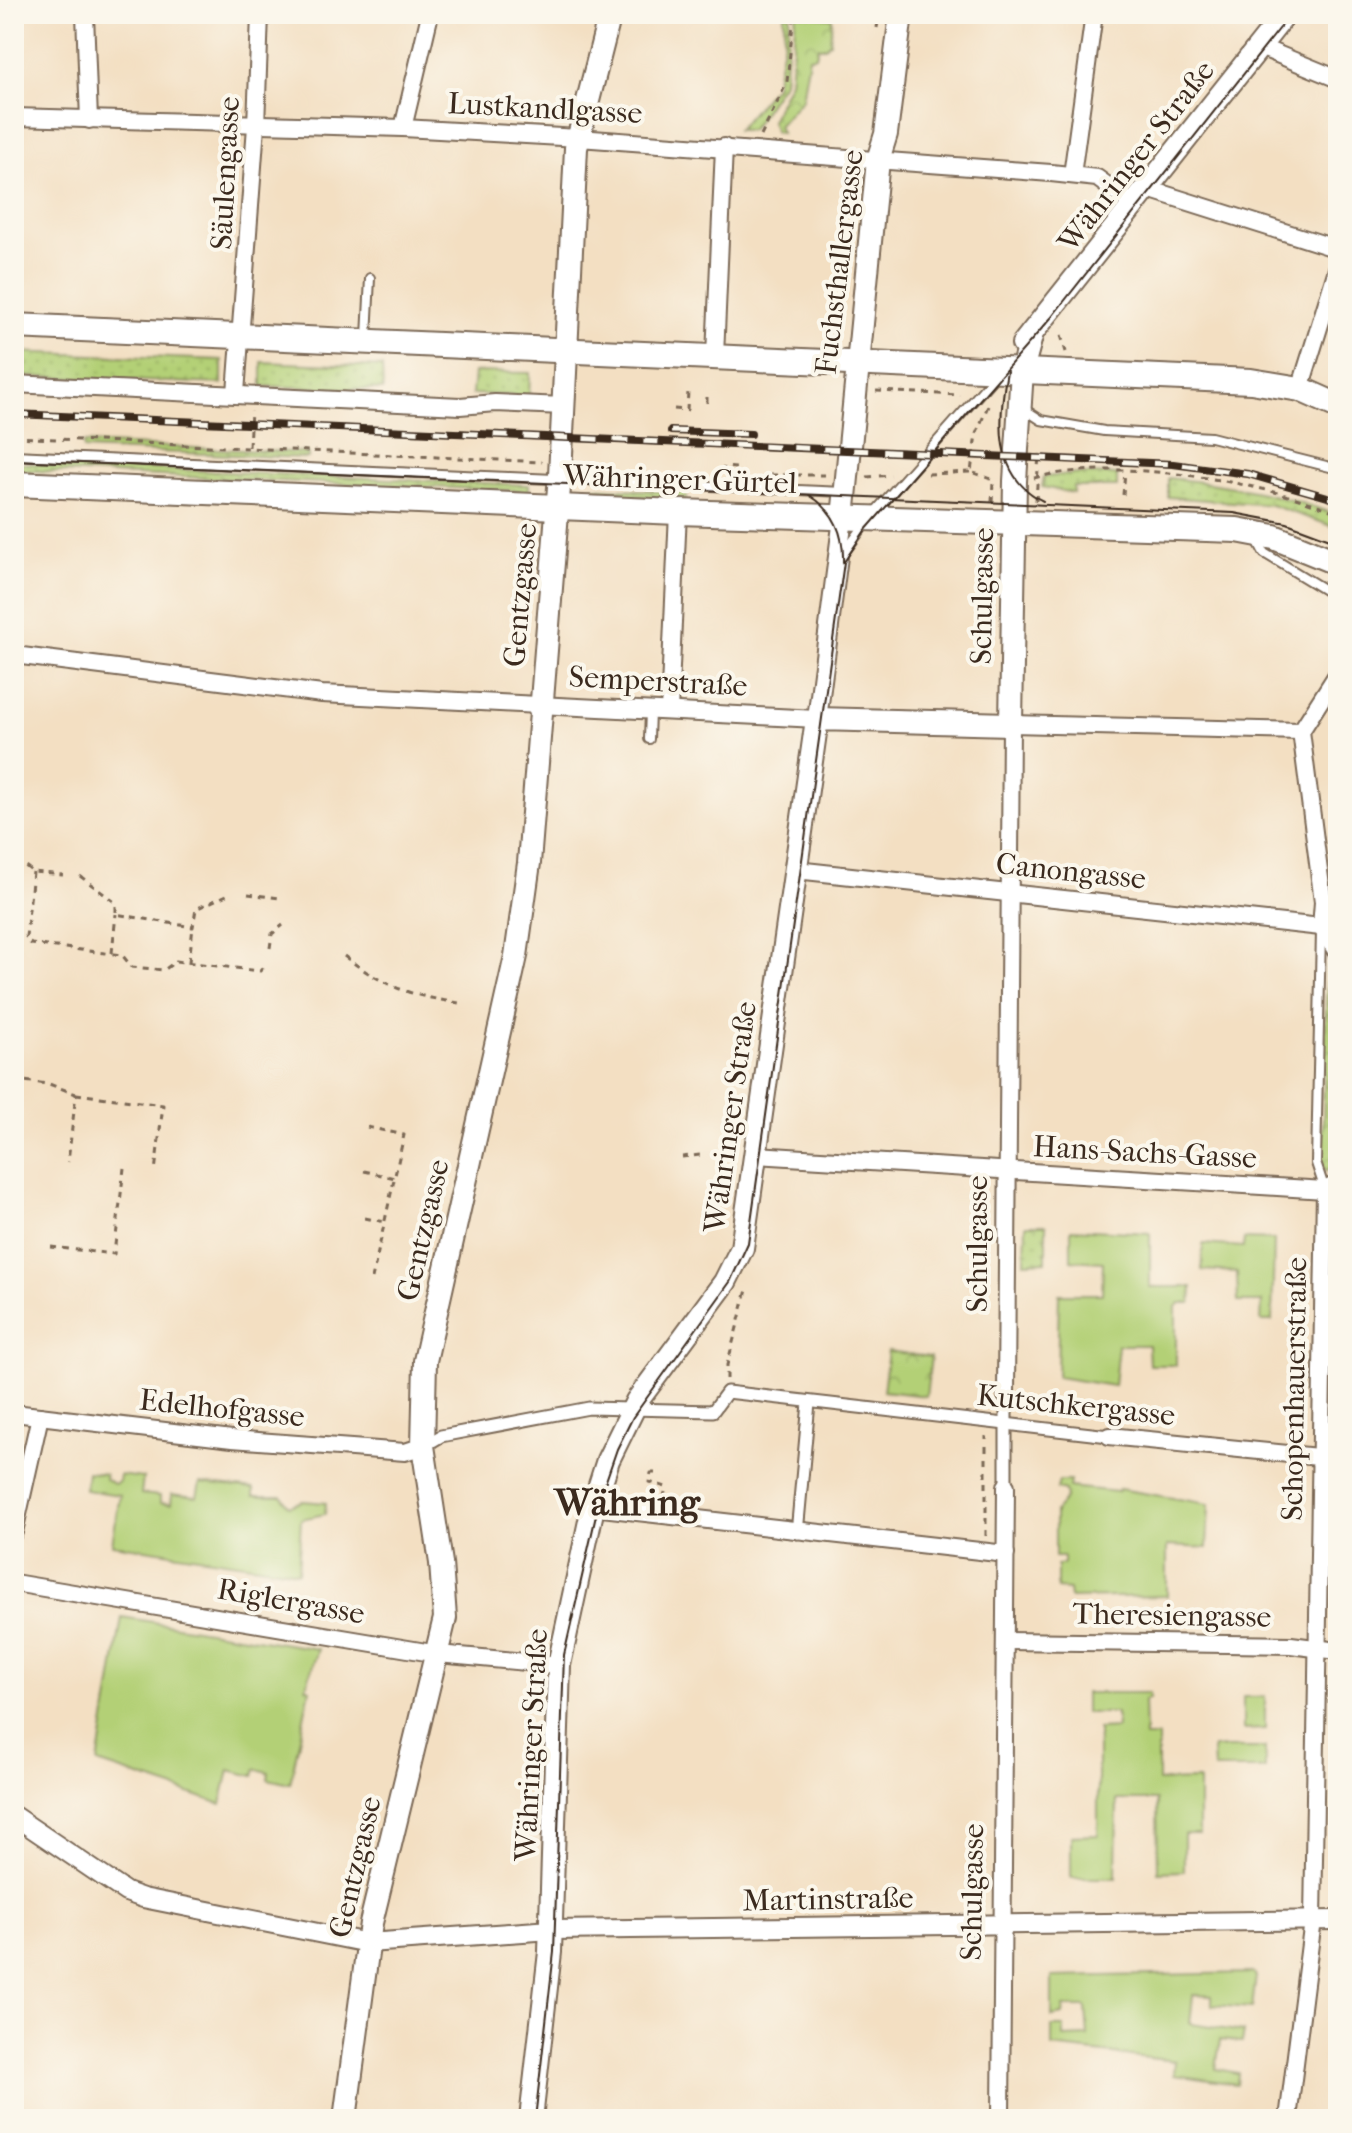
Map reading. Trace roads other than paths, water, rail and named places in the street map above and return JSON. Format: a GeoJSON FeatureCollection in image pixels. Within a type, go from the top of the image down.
{"type":"FeatureCollection","features":[{"type":"Feature","properties":{"kind":"main road","name":"Gentzgasse"},"geometry":{"type":"LineString","coordinates":[[345,2119],[368,1943],[445,1618],[441,1563],[423,1446],[425,1361],[516,956],[529,863],[558,506],[579,138],[610,14]]}},
{"type":"Feature","properties":{"kind":"main road","name":"Fuchsthallergasse"},"geometry":{"type":"LineString","coordinates":[[843,518],[878,160],[886,134],[901,14]]}},
{"type":"Feature","properties":{"kind":"main road","name":"Währinger Straße"},"geometry":{"type":"LineString","coordinates":[[1011,370],[1032,333],[1285,14]]}},
{"type":"Feature","properties":{"kind":"main road"},"geometry":{"type":"LineString","coordinates":[[14,326],[715,356],[855,374],[1011,370],[1251,381],[1300,389],[1338,406]]}},
{"type":"Feature","properties":{"kind":"main road","name":"Schulgasse"},"geometry":{"type":"LineString","coordinates":[[1011,370],[1021,406],[1013,524],[1011,724]]}},
{"type":"Feature","properties":{"kind":"main road","name":"Währinger Gürtel"},"geometry":{"type":"LineString","coordinates":[[14,484],[1253,533],[1303,547],[1338,563]]}},
{"type":"Feature","properties":{"kind":"main road","name":"Währinger Straße"},"geometry":{"type":"LineString","coordinates":[[531,2119],[551,1930],[559,1665],[593,1507],[608,1460],[632,1409],[738,1260],[756,1155],[817,719]]}},
{"type":"Feature","properties":{"kind":"main road","name":"Semperstraße"},"geometry":{"type":"LineString","coordinates":[[817,719],[1011,724]]}},
{"type":"Feature","properties":{"kind":"street"},"geometry":{"type":"LineString","coordinates":[[85,14],[89,120]]}},
{"type":"Feature","properties":{"kind":"street","name":"Säulengasse"},"geometry":{"type":"LineString","coordinates":[[242,336],[260,14]]}},
{"type":"Feature","properties":{"kind":"street"},"geometry":{"type":"LineString","coordinates":[[403,128],[430,14]]}},
{"type":"Feature","properties":{"kind":"street"},"geometry":{"type":"LineString","coordinates":[[1072,175],[1094,14]]}},
{"type":"Feature","properties":{"kind":"street"},"geometry":{"type":"LineString","coordinates":[[1260,47],[1338,79]]}},
{"type":"Feature","properties":{"kind":"street","name":"Lustkandlgasse"},"geometry":{"type":"LineString","coordinates":[[14,117],[403,128],[724,147],[1072,175],[1097,178],[1141,198],[1338,249]]}},
{"type":"Feature","properties":{"kind":"street"},"geometry":{"type":"LineString","coordinates":[[715,356],[724,147]]}},
{"type":"Feature","properties":{"kind":"street"},"geometry":{"type":"LineString","coordinates":[[1300,389],[1338,266]]}},
{"type":"Feature","properties":{"kind":"street"},"geometry":{"type":"LineString","coordinates":[[242,336],[244,393]]}},
{"type":"Feature","properties":{"kind":"street"},"geometry":{"type":"LineString","coordinates":[[14,384],[460,406],[495,403],[564,406]]}},
{"type":"Feature","properties":{"kind":"street"},"geometry":{"type":"LineString","coordinates":[[669,711],[678,512]]}},
{"type":"Feature","properties":{"kind":"street","name":"Währinger Straße"},"geometry":{"type":"LineString","coordinates":[[817,719],[840,561],[843,518]]}},
{"type":"Feature","properties":{"kind":"street","name":"Semperstraße"},"geometry":{"type":"LineString","coordinates":[[14,655],[322,694],[817,719]]}},
{"type":"Feature","properties":{"kind":"street"},"geometry":{"type":"LineString","coordinates":[[1301,731],[1338,673]]}},
{"type":"Feature","properties":{"kind":"street","name":"Semperstraße"},"geometry":{"type":"LineString","coordinates":[[1011,724],[1301,731]]}},
{"type":"Feature","properties":{"kind":"street","name":"Schulgasse"},"geometry":{"type":"LineString","coordinates":[[1001,2119],[1011,724]]}},
{"type":"Feature","properties":{"kind":"street","name":"Schopenhauerstraße"},"geometry":{"type":"LineString","coordinates":[[1301,731],[1323,902],[1321,927]]}},
{"type":"Feature","properties":{"kind":"street","name":"Canongasse"},"geometry":{"type":"LineString","coordinates":[[796,870],[1321,927]]}},
{"type":"Feature","properties":{"kind":"street"},"geometry":{"type":"LineString","coordinates":[[1338,917],[1321,927],[1338,954]]}},
{"type":"Feature","properties":{"kind":"street","name":"Hans-Sachs-Gasse"},"geometry":{"type":"LineString","coordinates":[[756,1155],[1008,1173],[1332,1186]]}},
{"type":"Feature","properties":{"kind":"street","name":"Schopenhauerstraße"},"geometry":{"type":"LineString","coordinates":[[1288,2119],[1313,1920],[1320,1459],[1332,1186]]}},
{"type":"Feature","properties":{"kind":"street","name":"Kutschkergasse"},"geometry":{"type":"LineString","coordinates":[[632,1409],[713,1411],[727,1392],[986,1424],[1338,1459]]}},
{"type":"Feature","properties":{"kind":"street"},"geometry":{"type":"LineString","coordinates":[[797,1533],[809,1403]]}},
{"type":"Feature","properties":{"kind":"street"},"geometry":{"type":"LineString","coordinates":[[423,1446],[441,1436],[589,1408],[632,1409]]}},
{"type":"Feature","properties":{"kind":"street","name":"Edelhofgasse"},"geometry":{"type":"LineString","coordinates":[[14,1413],[232,1439],[405,1452],[423,1446]]}},
{"type":"Feature","properties":{"kind":"street"},"geometry":{"type":"LineString","coordinates":[[14,1532],[40,1416]]}},
{"type":"Feature","properties":{"kind":"street"},"geometry":{"type":"LineString","coordinates":[[593,1507],[797,1533],[1006,1554]]}},
{"type":"Feature","properties":{"kind":"street","name":"Riglergasse"},"geometry":{"type":"LineString","coordinates":[[14,1583],[438,1654],[559,1665]]}},
{"type":"Feature","properties":{"kind":"street","name":"Theresiengasse"},"geometry":{"type":"LineString","coordinates":[[1005,1641],[1291,1645],[1338,1651]]}},
{"type":"Feature","properties":{"kind":"street","name":"Martinstraße"},"geometry":{"type":"LineString","coordinates":[[14,1816],[126,1892],[167,1906],[368,1943],[551,1930],[1338,1920]]}},
{"type":"Feature","properties":{"kind":"lane"},"geometry":{"type":"LineString","coordinates":[[367,341],[370,278]]}},
{"type":"Feature","properties":{"kind":"lane","name":"Währinger Straße"},"geometry":{"type":"LineString","coordinates":[[840,561],[870,519],[979,395],[1011,370]]}},
{"type":"Feature","properties":{"kind":"lane"},"geometry":{"type":"LineString","coordinates":[[1021,406],[1041,420],[1104,431],[1211,437],[1338,469]]}},
{"type":"Feature","properties":{"kind":"lane","name":"Währinger Gürtel"},"geometry":{"type":"LineString","coordinates":[[14,455],[560,471],[845,492]]}},
{"type":"Feature","properties":{"kind":"lane"},"geometry":{"type":"LineString","coordinates":[[1253,533],[1264,553],[1338,598]]}},
{"type":"Feature","properties":{"kind":"lane"},"geometry":{"type":"LineString","coordinates":[[649,739],[650,710]]}},
{"type":"Feature","properties":{"kind":"lane","name":"Schopenhauerstraße"},"geometry":{"type":"LineString","coordinates":[[1321,927],[1316,1163],[1332,1186]]}},
{"type":"Feature","properties":{"kind":"tram line"},"geometry":{"type":"LineString","coordinates":[[535,2119],[554,1952],[564,1655],[600,1498],[617,1449],[633,1417],[730,1282],[748,1243],[844,562],[864,532],[1051,318],[1291,14]]}},
{"type":"Feature","properties":{"kind":"tram line"},"geometry":{"type":"LineString","coordinates":[[1007,371],[1001,427],[1007,462],[1015,477],[1043,501]]}},
{"type":"Feature","properties":{"kind":"tram line"},"geometry":{"type":"LineString","coordinates":[[14,460],[1234,513],[1287,523],[1338,542]]}},
{"type":"Feature","properties":{"kind":"tram line"},"geometry":{"type":"LineString","coordinates":[[809,495],[825,508],[836,523],[842,541],[843,562]]}},
{"type":"Feature","properties":{"kind":"railway"},"geometry":{"type":"LineString","coordinates":[[14,414],[1173,464],[1248,474],[1338,500]]}},
{"type":"Feature","properties":{"kind":"railway"},"geometry":{"type":"LineString","coordinates":[[671,431],[751,434]]}},
{"type":"Feature","properties":{"kind":"district","name":"Währing"},"geometry":{"type":"Point","coordinates":[627,1502]}}]}
